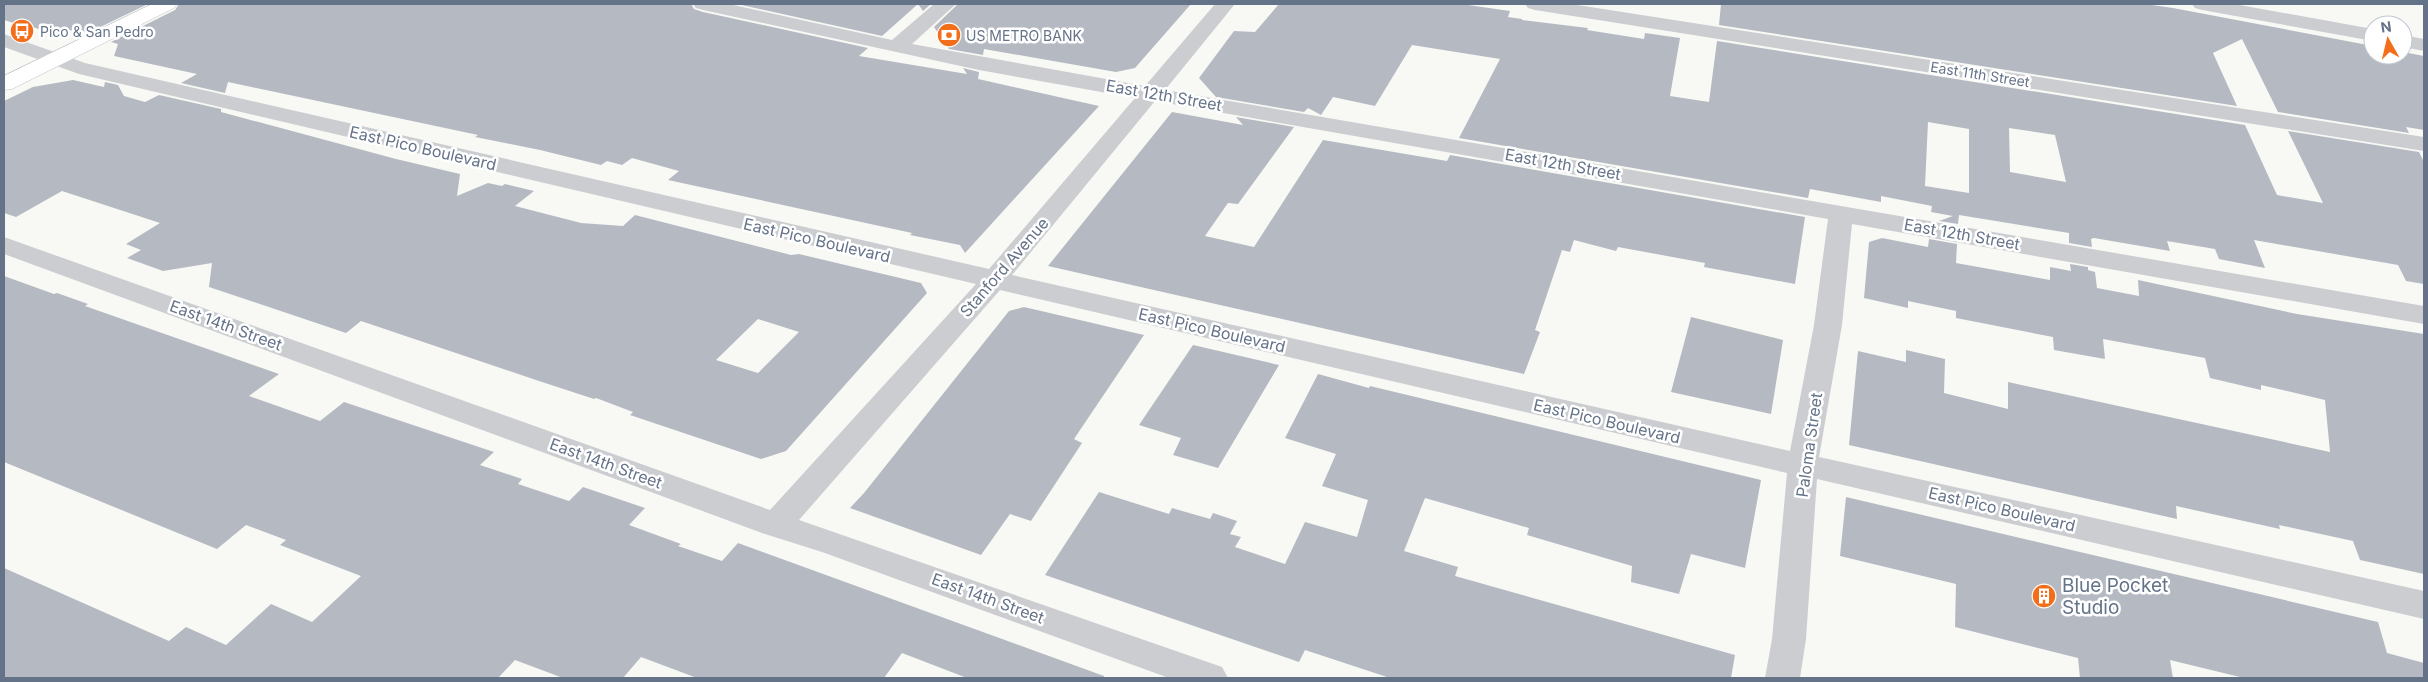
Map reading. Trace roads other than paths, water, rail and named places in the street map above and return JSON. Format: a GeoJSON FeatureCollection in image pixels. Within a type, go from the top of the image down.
{"type":"FeatureCollection","features":[{"type":"Feature","properties":{"kind":"main road"},"geometry":{"type":"LineString","coordinates":[[4,84],[53,58],[167,4]]}},
{"type":"Feature","properties":{"kind":"street","name":"East 12th Street"},"geometry":{"type":"LineString","coordinates":[[704,4],[896,47],[2424,315]]}},
{"type":"Feature","properties":{"kind":"street"},"geometry":{"type":"LineString","coordinates":[[896,47],[946,4]]}},
{"type":"Feature","properties":{"kind":"street","name":"Stanford Avenue"},"geometry":{"type":"LineString","coordinates":[[776,525],[994,280],[1225,4]]}},
{"type":"Feature","properties":{"kind":"street","name":"East 11th Street"},"geometry":{"type":"LineString","coordinates":[[1535,4],[2424,144]]}},
{"type":"Feature","properties":{"kind":"street"},"geometry":{"type":"LineString","coordinates":[[2202,4],[2363,33]]}},
{"type":"Feature","properties":{"kind":"street","name":"East Pico Boulevard"},"geometry":{"type":"LineString","coordinates":[[4,40],[80,68],[994,280],[2424,606]]}},
{"type":"Feature","properties":{"kind":"street","name":"Paloma Street"},"geometry":{"type":"LineString","coordinates":[[1782,678],[1790,639],[1803,464],[1828,325],[1841,213]]}},
{"type":"Feature","properties":{"kind":"street","name":"East 14th Street"},"geometry":{"type":"LineString","coordinates":[[4,245],[1198,676]]}},
{"type":"Feature","properties":{"kind":"place","name":"Pico & San Pedro"},"geometry":{"type":"Point","coordinates":[22,31]}},
{"type":"Feature","properties":{"kind":"place","name":"US METRO BANK"},"geometry":{"type":"Point","coordinates":[949,35]}},
{"type":"Feature","properties":{"kind":"place","name":"Blue Pocket Studio"},"geometry":{"type":"Point","coordinates":[2044,596]}}]}
